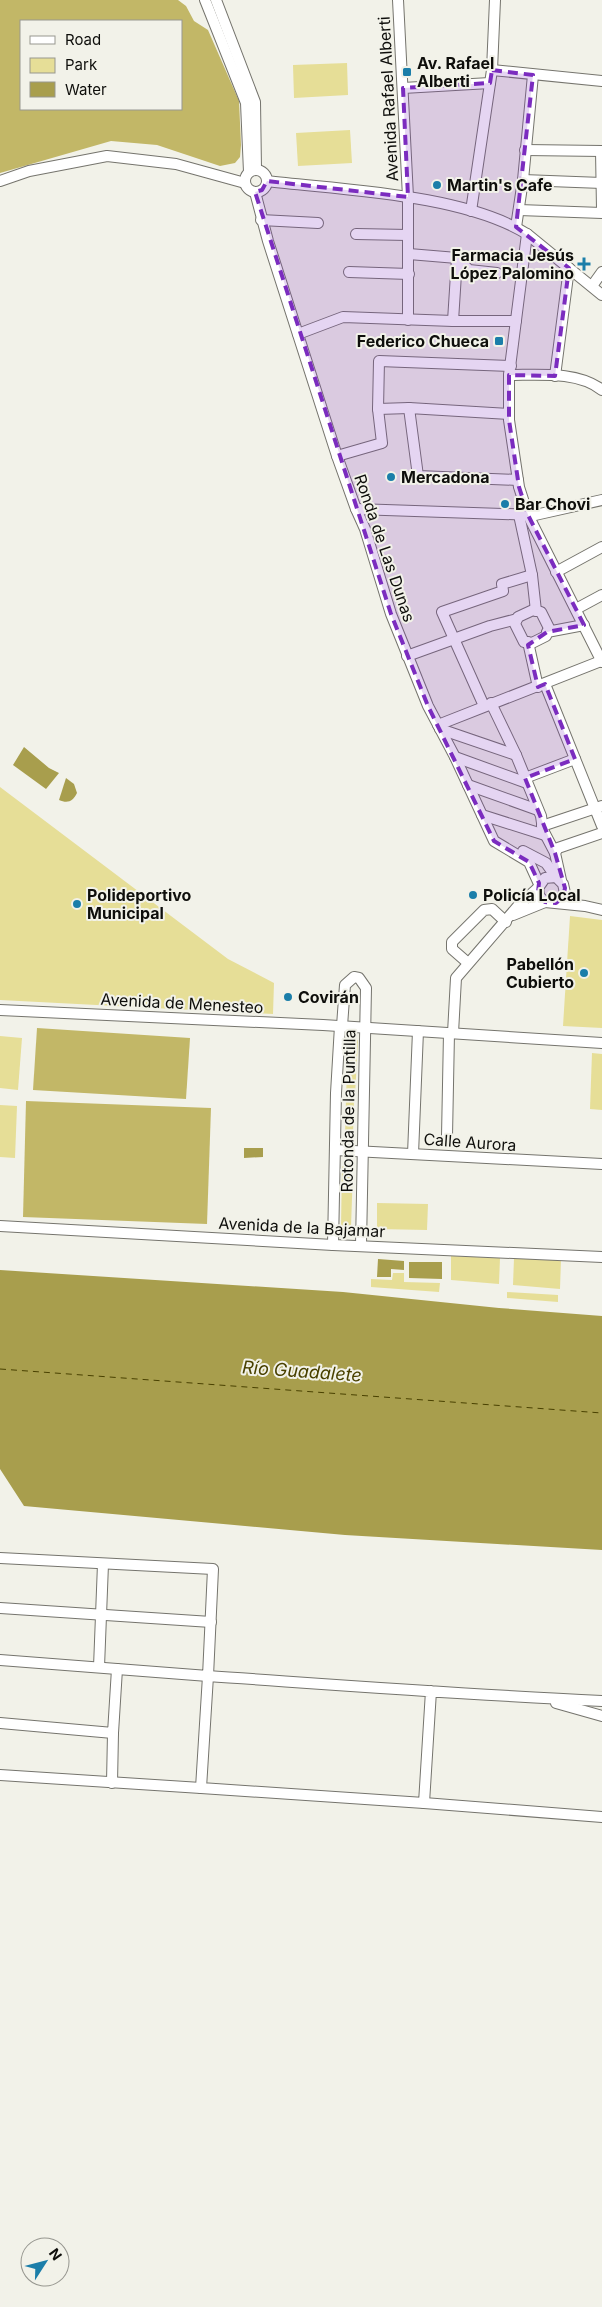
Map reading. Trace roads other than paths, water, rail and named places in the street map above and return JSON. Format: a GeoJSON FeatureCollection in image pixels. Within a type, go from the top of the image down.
{"type":"FeatureCollection","features":[{"type":"Feature","properties":{"kind":"street"},"geometry":{"type":"LineString","coordinates":[[205,0],[246,103],[252,170]]}},
{"type":"Feature","properties":{"kind":"street"},"geometry":{"type":"LineString","coordinates":[[216,0],[255,102],[257,141],[252,170],[244,183]]}},
{"type":"Feature","properties":{"kind":"street","name":"Avenida Rafael Alberti"},"geometry":{"type":"LineString","coordinates":[[398,0],[408,198],[408,320]]}},
{"type":"Feature","properties":{"kind":"street"},"geometry":{"type":"LineString","coordinates":[[471,211],[492,70],[495,0],[500,0]]}},
{"type":"Feature","properties":{"kind":"street"},"geometry":{"type":"LineString","coordinates":[[492,70],[602,81]]}},
{"type":"Feature","properties":{"kind":"street"},"geometry":{"type":"LineString","coordinates":[[516,227],[520,210],[533,75]]}},
{"type":"Feature","properties":{"kind":"street"},"geometry":{"type":"LineString","coordinates":[[403,88],[490,83]]}},
{"type":"Feature","properties":{"kind":"street"},"geometry":{"type":"LineString","coordinates":[[525,150],[601,151],[602,209]]}},
{"type":"Feature","properties":{"kind":"street"},"geometry":{"type":"LineString","coordinates":[[0,181],[29,171],[106,156],[176,164],[244,183],[248,189],[255,192],[262,190],[267,181],[265,174],[252,170]]}},
{"type":"Feature","properties":{"kind":"street"},"geometry":{"type":"LineString","coordinates":[[523,180],[602,183]]}},
{"type":"Feature","properties":{"kind":"street"},"geometry":{"type":"LineString","coordinates":[[267,181],[408,198],[471,211],[516,227],[527,234],[602,295]]}},
{"type":"Feature","properties":{"kind":"street","name":"Ronda de Las Dunas"},"geometry":{"type":"LineString","coordinates":[[255,192],[261,220],[337,456],[365,529],[391,614],[428,706],[455,757],[494,841]]}},
{"type":"Feature","properties":{"kind":"street"},"geometry":{"type":"LineString","coordinates":[[520,210],[602,213]]}},
{"type":"Feature","properties":{"kind":"street"},"geometry":{"type":"LineString","coordinates":[[261,220],[318,223]]}},
{"type":"Feature","properties":{"kind":"street"},"geometry":{"type":"LineString","coordinates":[[356,234],[408,235]]}},
{"type":"Feature","properties":{"kind":"street"},"geometry":{"type":"LineString","coordinates":[[527,234],[510,371],[509,414],[536,611]]}},
{"type":"Feature","properties":{"kind":"street"},"geometry":{"type":"LineString","coordinates":[[409,254],[457,258],[469,270],[497,273]]}},
{"type":"Feature","properties":{"kind":"street"},"geometry":{"type":"LineString","coordinates":[[453,322],[457,258]]}},
{"type":"Feature","properties":{"kind":"street"},"geometry":{"type":"LineString","coordinates":[[555,376],[569,268]]}},
{"type":"Feature","properties":{"kind":"street"},"geometry":{"type":"LineString","coordinates":[[349,272],[409,274]]}},
{"type":"Feature","properties":{"kind":"street"},"geometry":{"type":"LineString","coordinates":[[592,286],[602,272]]}},
{"type":"Feature","properties":{"kind":"street"},"geometry":{"type":"LineString","coordinates":[[298,334],[343,317],[453,322],[516,321]]}},
{"type":"Feature","properties":{"kind":"street"},"geometry":{"type":"LineString","coordinates":[[337,456],[382,443],[378,408],[379,361],[555,376],[592,382],[602,390]]}},
{"type":"Feature","properties":{"kind":"street"},"geometry":{"type":"LineString","coordinates":[[378,408],[509,414]]}},
{"type":"Feature","properties":{"kind":"street"},"geometry":{"type":"LineString","coordinates":[[409,408],[418,476],[518,480]]}},
{"type":"Feature","properties":{"kind":"street"},"geometry":{"type":"LineString","coordinates":[[356,509],[534,515],[602,500]]}},
{"type":"Feature","properties":{"kind":"street"},"geometry":{"type":"LineString","coordinates":[[439,727],[488,705],[602,662],[576,609],[523,515]]}},
{"type":"Feature","properties":{"kind":"street"},"geometry":{"type":"LineString","coordinates":[[556,572],[602,547]]}},
{"type":"Feature","properties":{"kind":"street"},"geometry":{"type":"LineString","coordinates":[[532,575],[502,584],[503,591],[442,612],[453,639],[516,755],[554,853],[558,879]]}},
{"type":"Feature","properties":{"kind":"street"},"geometry":{"type":"LineString","coordinates":[[576,609],[602,595]]}},
{"type":"Feature","properties":{"kind":"street"},"geometry":{"type":"LineString","coordinates":[[407,656],[517,619],[533,610],[541,612],[549,628],[546,636],[532,643],[524,642],[515,624],[517,619]]}},
{"type":"Feature","properties":{"kind":"street"},"geometry":{"type":"LineString","coordinates":[[547,632],[584,625]]}},
{"type":"Feature","properties":{"kind":"street"},"geometry":{"type":"LineString","coordinates":[[528,642],[542,685],[602,826]]}},
{"type":"Feature","properties":{"kind":"street"},"geometry":{"type":"LineString","coordinates":[[439,727],[516,755]]}},
{"type":"Feature","properties":{"kind":"street"},"geometry":{"type":"LineString","coordinates":[[455,757],[526,781],[575,759]]}},
{"type":"Feature","properties":{"kind":"street"},"geometry":{"type":"LineString","coordinates":[[468,785],[538,810]]}},
{"type":"Feature","properties":{"kind":"street"},"geometry":{"type":"LineString","coordinates":[[482,815],[544,830],[602,806]]}},
{"type":"Feature","properties":{"kind":"street"},"geometry":{"type":"LineString","coordinates":[[554,853],[558,848],[602,833]]}},
{"type":"Feature","properties":{"kind":"street"},"geometry":{"type":"LineString","coordinates":[[494,841],[520,850],[546,863],[565,888],[565,893],[556,903]]}},
{"type":"Feature","properties":{"kind":"street"},"geometry":{"type":"LineString","coordinates":[[494,841],[524,857],[529,862],[538,886],[539,896],[545,902]]}},
{"type":"Feature","properties":{"kind":"street"},"geometry":{"type":"LineString","coordinates":[[446,1136],[451,1033],[456,978],[538,886],[548,877],[558,879]]}},
{"type":"Feature","properties":{"kind":"street"},"geometry":{"type":"LineString","coordinates":[[565,893],[585,906]]}},
{"type":"Feature","properties":{"kind":"street"},"geometry":{"type":"LineString","coordinates":[[509,918],[545,902],[585,906],[602,910]]}},
{"type":"Feature","properties":{"kind":"street"},"geometry":{"type":"LineString","coordinates":[[468,963],[452,949],[452,942],[484,910],[492,909],[509,918]]}},
{"type":"Feature","properties":{"kind":"street","name":"Rotonda de la Puntilla"},"geometry":{"type":"LineString","coordinates":[[341,1026],[343,991],[348,980],[354,977],[359,978],[366,988],[361,1151],[361,1245]]}},
{"type":"Feature","properties":{"kind":"street","name":"Avenida de Menesteo"},"geometry":{"type":"LineString","coordinates":[[0,1010],[364,1027],[602,1043]]}},
{"type":"Feature","properties":{"kind":"street"},"geometry":{"type":"LineString","coordinates":[[333,1245],[336,1093],[341,1026]]}},
{"type":"Feature","properties":{"kind":"street"},"geometry":{"type":"LineString","coordinates":[[413,1154],[418,1031]]}},
{"type":"Feature","properties":{"kind":"street","name":"Calle Aurora"},"geometry":{"type":"LineString","coordinates":[[335,1150],[602,1164]]}},
{"type":"Feature","properties":{"kind":"street","name":"Avenida de la Bajamar"},"geometry":{"type":"LineString","coordinates":[[0,1226],[333,1245],[602,1257]]}},
{"type":"Feature","properties":{"kind":"street"},"geometry":{"type":"LineString","coordinates":[[0,1558],[213,1569],[201,1788]]}},
{"type":"Feature","properties":{"kind":"street"},"geometry":{"type":"LineString","coordinates":[[99,1667],[103,1564]]}},
{"type":"Feature","properties":{"kind":"street"},"geometry":{"type":"LineString","coordinates":[[0,1608],[210,1622]]}},
{"type":"Feature","properties":{"kind":"street"},"geometry":{"type":"LineString","coordinates":[[0,1660],[546,1700],[602,1702]]}},
{"type":"Feature","properties":{"kind":"street"},"geometry":{"type":"LineString","coordinates":[[112,1782],[117,1669]]}},
{"type":"Feature","properties":{"kind":"street"},"geometry":{"type":"LineString","coordinates":[[424,1803],[431,1691]]}},
{"type":"Feature","properties":{"kind":"street"},"geometry":{"type":"LineString","coordinates":[[546,1700],[602,1716]]}},
{"type":"Feature","properties":{"kind":"street"},"geometry":{"type":"LineString","coordinates":[[0,1723],[114,1732]]}},
{"type":"Feature","properties":{"kind":"street"},"geometry":{"type":"LineString","coordinates":[[0,1775],[424,1803],[602,1817]]}},
{"type":"Feature","properties":{"kind":"water"},"geometry":{"type":"Polygon","coordinates":[[[24,747],[49,768],[59,773],[46,789],[13,765],[24,747]]]}},
{"type":"Feature","properties":{"kind":"water"},"geometry":{"type":"Polygon","coordinates":[[[66,778],[74,784],[77,793],[68,802],[59,800],[66,778]]]}},
{"type":"Feature","properties":{"kind":"water"},"geometry":{"type":"Polygon","coordinates":[[[244,1148],[263,1148],[263,1157],[244,1158],[244,1148]]]}},
{"type":"Feature","properties":{"kind":"water"},"geometry":{"type":"Polygon","coordinates":[[[378,1259],[404,1261],[404,1270],[391,1269],[391,1277],[377,1277],[378,1259]]]}},
{"type":"Feature","properties":{"kind":"water"},"geometry":{"type":"Polygon","coordinates":[[[409,1262],[442,1262],[442,1279],[409,1278],[409,1262]]]}},
{"type":"Feature","properties":{"kind":"water","name":"Río Guadalete"},"geometry":{"type":"Polygon","coordinates":[[[0,1270],[343,1292],[499,1308],[602,1316],[602,1550],[345,1535],[24,1506],[0,1469],[0,1270]]]}},
{"type":"Feature","properties":{"kind":"place","name":"Av. Rafael Alberti"},"geometry":{"type":"Point","coordinates":[407,72]}},
{"type":"Feature","properties":{"kind":"place","name":"Martin's Cafe"},"geometry":{"type":"Point","coordinates":[437,185]}},
{"type":"Feature","properties":{"kind":"place","name":"Farmacia Jesús López Palomino"},"geometry":{"type":"Point","coordinates":[584,264]}},
{"type":"Feature","properties":{"kind":"place","name":"Federico Chueca"},"geometry":{"type":"Point","coordinates":[499,341]}},
{"type":"Feature","properties":{"kind":"place","name":"Mercadona"},"geometry":{"type":"Point","coordinates":[391,477]}},
{"type":"Feature","properties":{"kind":"place","name":"Bar Chovi"},"geometry":{"type":"Point","coordinates":[505,504]}},
{"type":"Feature","properties":{"kind":"place","name":"Policía Local"},"geometry":{"type":"Point","coordinates":[473,895]}},
{"type":"Feature","properties":{"kind":"place","name":"Polideportivo Municipal"},"geometry":{"type":"Point","coordinates":[77,904]}},
{"type":"Feature","properties":{"kind":"place","name":"Pabellón Cubierto"},"geometry":{"type":"Point","coordinates":[584,973]}},
{"type":"Feature","properties":{"kind":"place","name":"Covirán"},"geometry":{"type":"Point","coordinates":[288,997]}}]}
